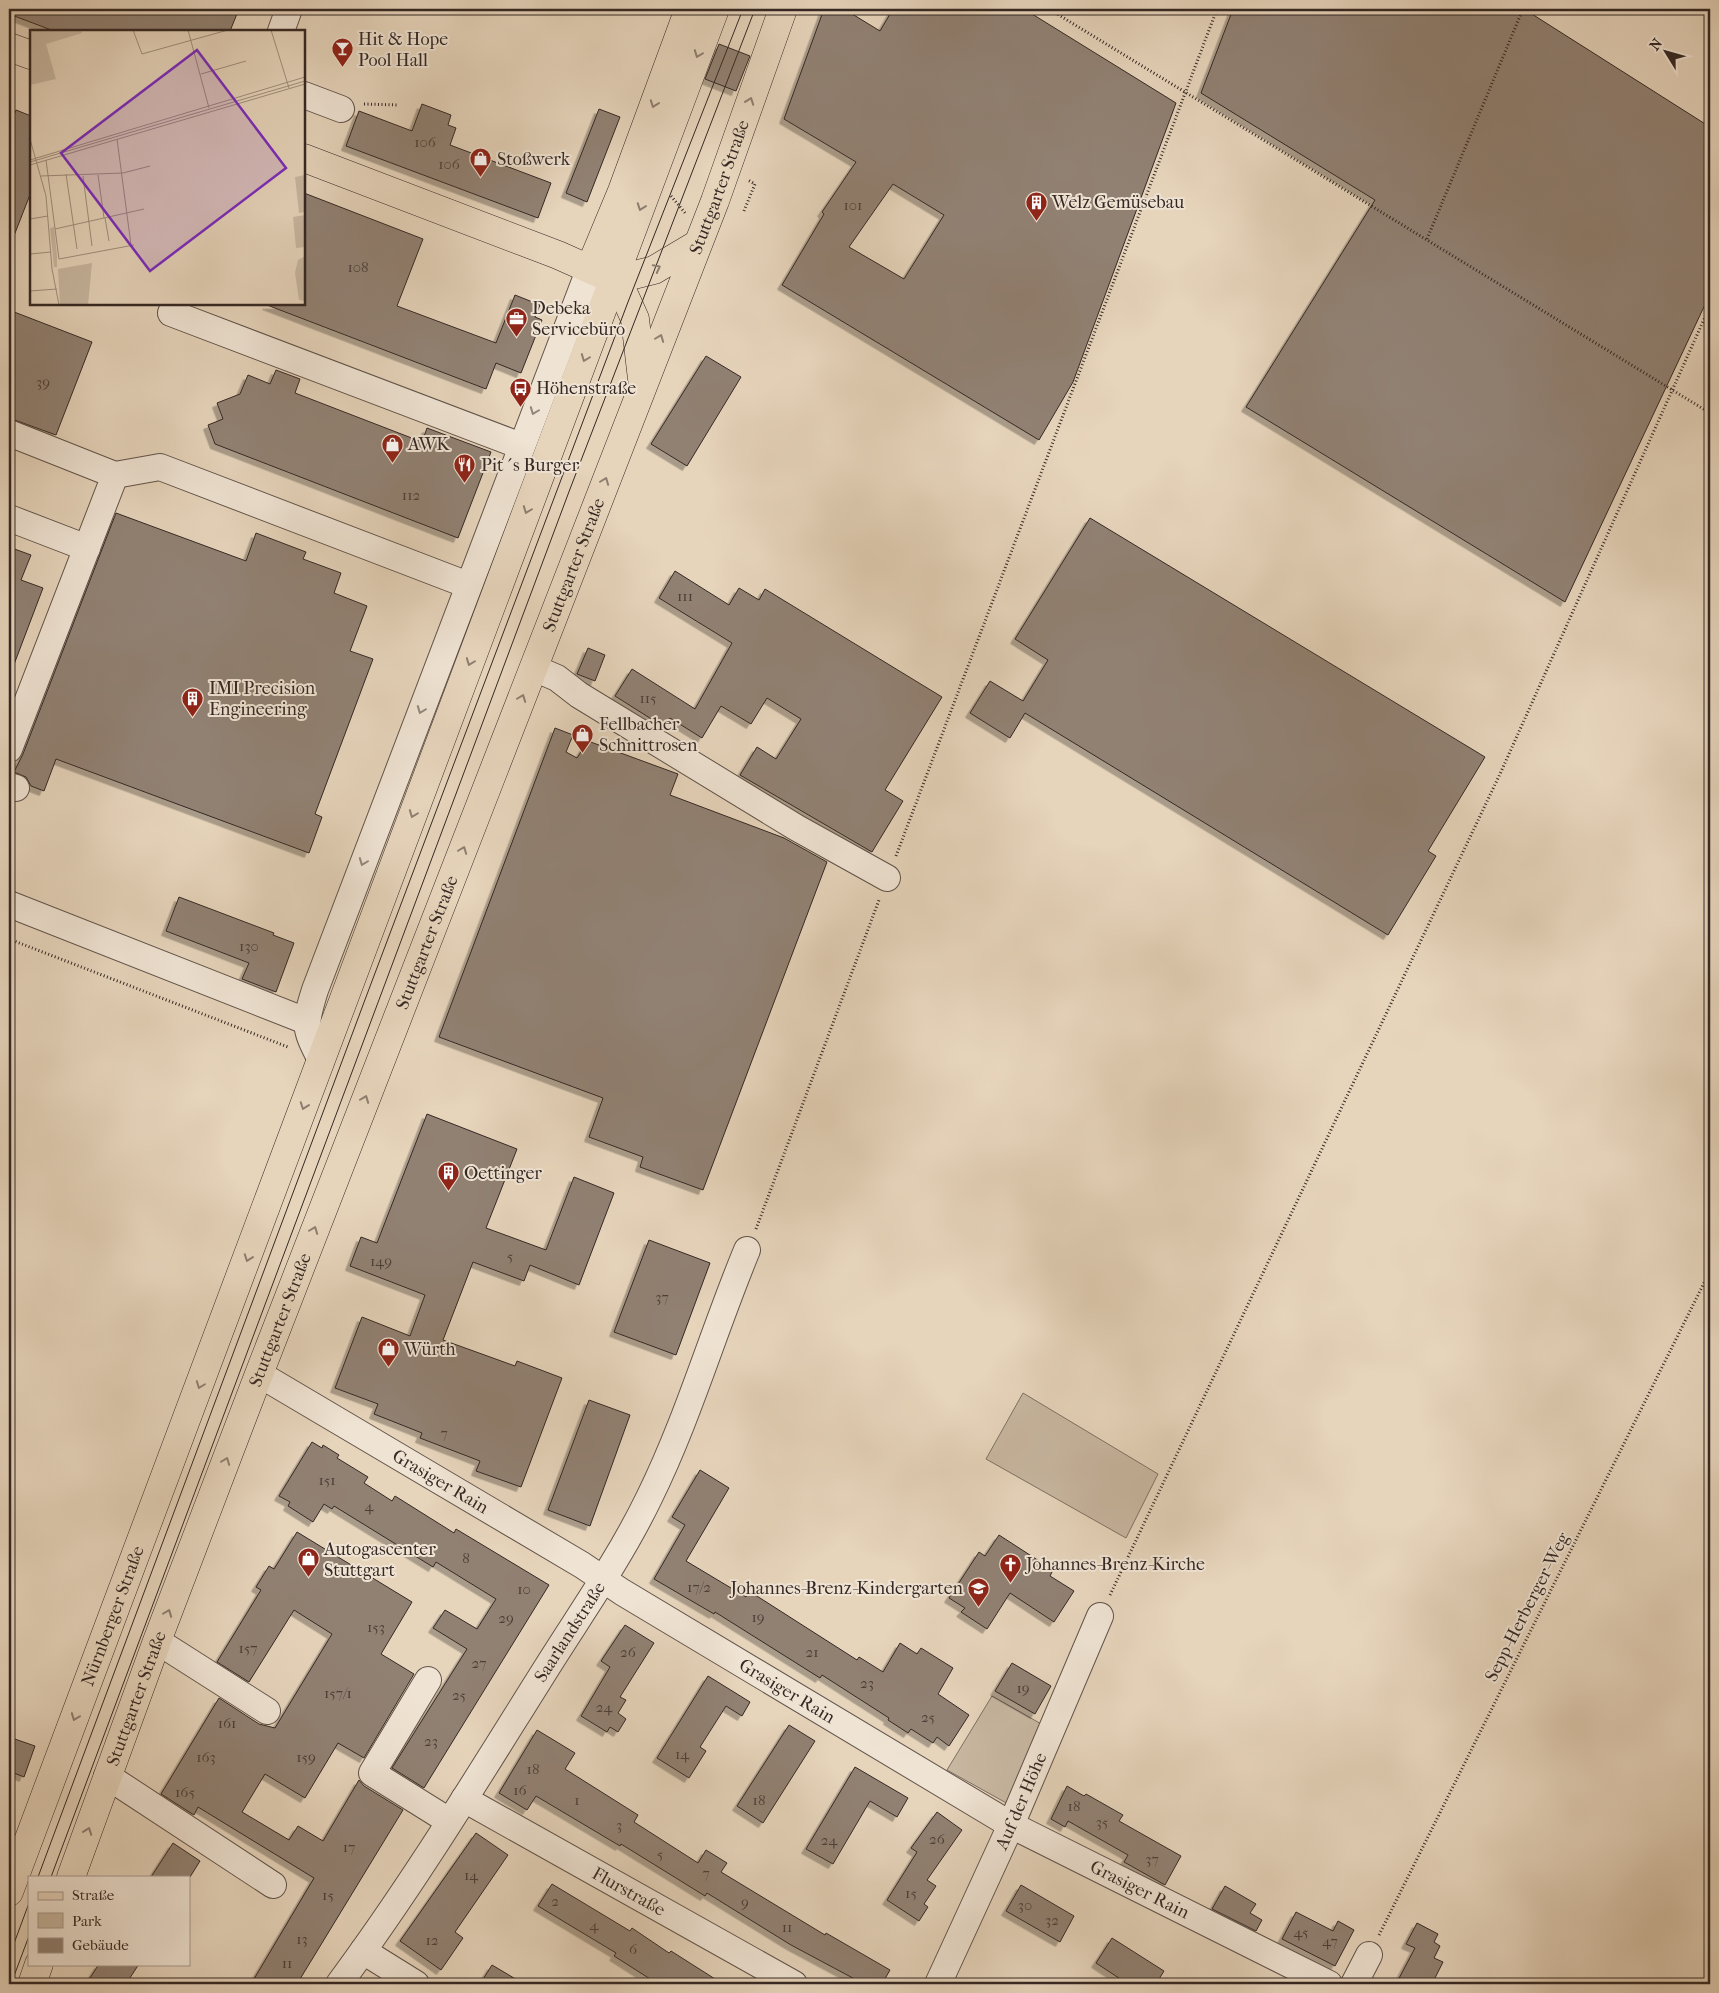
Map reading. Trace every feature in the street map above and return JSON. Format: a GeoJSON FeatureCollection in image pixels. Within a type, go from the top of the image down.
{"type":"FeatureCollection","features":[{"type":"Feature","properties":{"kind":"main road"},"geometry":{"type":"LineString","coordinates":[[602,274],[622,191],[689,9]]}},
{"type":"Feature","properties":{"kind":"main road"},"geometry":{"type":"LineString","coordinates":[[321,1060],[602,274],[715,9]]}},
{"type":"Feature","properties":{"kind":"main road","name":"Stuttgarter Straße"},"geometry":{"type":"LineString","coordinates":[[71,1876],[157,1641],[259,1374],[534,668],[642,383],[715,201],[783,9]]}},
{"type":"Feature","properties":{"kind":"main road"},"geometry":{"type":"LineString","coordinates":[[9,47],[30,55]]}},
{"type":"Feature","properties":{"kind":"main road"},"geometry":{"type":"LineString","coordinates":[[305,158],[602,274],[625,296],[635,319],[642,383]]}},
{"type":"Feature","properties":{"kind":"main road"},"geometry":{"type":"LineString","coordinates":[[602,274],[654,270],[696,245]]}},
{"type":"Feature","properties":{"kind":"main road","name":"Nürnberger Straße"},"geometry":{"type":"LineString","coordinates":[[9,1892],[321,1060]]}},
{"type":"Feature","properties":{"kind":"main road"},"geometry":{"type":"LineString","coordinates":[[32,1984],[38,1966]]}},
{"type":"Feature","properties":{"kind":"street"},"geometry":{"type":"LineString","coordinates":[[281,30],[289,9]]}},
{"type":"Feature","properties":{"kind":"street"},"geometry":{"type":"LineString","coordinates":[[305,95],[341,110]]}},
{"type":"Feature","properties":{"kind":"street"},"geometry":{"type":"LineString","coordinates":[[321,1060],[311,1040],[306,1021],[315,990],[521,446],[602,274]]}},
{"type":"Feature","properties":{"kind":"street"},"geometry":{"type":"LineString","coordinates":[[175,305],[171,313],[521,446]]}},
{"type":"Feature","properties":{"kind":"street"},"geometry":{"type":"LineString","coordinates":[[9,433],[115,475],[160,467],[468,585]]}},
{"type":"Feature","properties":{"kind":"street"},"geometry":{"type":"LineString","coordinates":[[9,749],[115,475]]}},
{"type":"Feature","properties":{"kind":"street"},"geometry":{"type":"LineString","coordinates":[[9,518],[87,548]]}},
{"type":"Feature","properties":{"kind":"street"},"geometry":{"type":"LineString","coordinates":[[534,668],[557,678],[579,694],[797,828],[887,878]]}},
{"type":"Feature","properties":{"kind":"street"},"geometry":{"type":"LineString","coordinates":[[9,904],[306,1021]]}},
{"type":"Feature","properties":{"kind":"street","name":"Saarlandstraße"},"geometry":{"type":"LineString","coordinates":[[338,1984],[363,1951],[464,1799],[624,1546],[669,1454],[747,1250]]}},
{"type":"Feature","properties":{"kind":"street","name":"Grasiger Rain"},"geometry":{"type":"LineString","coordinates":[[259,1374],[603,1579],[1011,1826],[1329,1984]]}},
{"type":"Feature","properties":{"kind":"street","name":"Auf der Höhe"},"geometry":{"type":"LineString","coordinates":[[938,1984],[1011,1826],[1100,1616]]}},
{"type":"Feature","properties":{"kind":"street"},"geometry":{"type":"LineString","coordinates":[[157,1641],[267,1711]]}},
{"type":"Feature","properties":{"kind":"street"},"geometry":{"type":"LineString","coordinates":[[428,1680],[372,1773],[449,1821]]}},
{"type":"Feature","properties":{"kind":"street"},"geometry":{"type":"LineString","coordinates":[[108,1776],[273,1886]]}},
{"type":"Feature","properties":{"kind":"street","name":"Flurstraße"},"geometry":{"type":"LineString","coordinates":[[464,1799],[794,1984]]}},
{"type":"Feature","properties":{"kind":"street"},"geometry":{"type":"LineString","coordinates":[[363,1951],[416,1984]]}},
{"type":"Feature","properties":{"kind":"street"},"geometry":{"type":"LineString","coordinates":[[1354,1984],[1369,1955]]}},
{"type":"Feature","properties":{"kind":"path"},"geometry":{"type":"LineString","coordinates":[[1049,9],[1185,94],[1427,239],[1710,413]]}},
{"type":"Feature","properties":{"kind":"path"},"geometry":{"type":"LineString","coordinates":[[747,1250],[764,1210],[887,878],[1217,9]]}},
{"type":"Feature","properties":{"kind":"path"},"geometry":{"type":"LineString","coordinates":[[1427,239],[1522,9]]}},
{"type":"Feature","properties":{"kind":"path"},"geometry":{"type":"LineString","coordinates":[[341,110],[353,114],[357,103],[398,105]]}},
{"type":"Feature","properties":{"kind":"path"},"geometry":{"type":"LineString","coordinates":[[744,211],[755,184],[747,180]]}},
{"type":"Feature","properties":{"kind":"path"},"geometry":{"type":"LineString","coordinates":[[667,190],[683,213],[692,217]]}},
{"type":"Feature","properties":{"kind":"path"},"geometry":{"type":"LineString","coordinates":[[1100,1616],[1500,774],[1710,306]]}},
{"type":"Feature","properties":{"kind":"path"},"geometry":{"type":"LineString","coordinates":[[9,940],[321,1060]]}},
{"type":"Feature","properties":{"kind":"path","name":"Sepp-Herberger-Weg"},"geometry":{"type":"LineString","coordinates":[[1369,1955],[1710,1271]]}},
{"type":"Feature","properties":{"kind":"green space"},"geometry":{"type":"Polygon","coordinates":[[[1023,1393],[1158,1474],[1126,1538],[986,1459],[1023,1393]]]}},
{"type":"Feature","properties":{"kind":"green space"},"geometry":{"type":"Polygon","coordinates":[[[992,1696],[1043,1725],[1010,1805],[947,1770],[992,1696]]]}},
{"type":"Feature","properties":{"kind":"building"},"geometry":{"type":"Polygon","coordinates":[[[9,9],[239,9],[230,30],[51,30],[9,14],[9,9]]]}},
{"type":"Feature","properties":{"kind":"building","name":"Welz Gemüsebau"},"geometry":{"type":"Polygon","coordinates":[[[824,9],[844,9],[880,31],[893,9],[1024,9],[1176,103],[1073,382],[1039,440],[782,285],[824,214],[822,212],[856,162],[784,119],[824,9]],[[893,184],[849,247],[904,279],[944,215],[893,184]]]}},
{"type":"Feature","properties":{"kind":"building"},"geometry":{"type":"Polygon","coordinates":[[[1233,9],[1524,9],[1710,127],[1710,294],[1565,602],[1246,407],[1375,200],[1201,93],[1233,9]]]}},
{"type":"Feature","properties":{"kind":"building"},"geometry":{"type":"Polygon","coordinates":[[[719,44],[750,56],[736,91],[705,79],[719,44]]]}},
{"type":"Feature","properties":{"kind":"building"},"geometry":{"type":"Polygon","coordinates":[[[422,104],[451,115],[448,125],[456,128],[450,145],[551,183],[538,218],[346,146],[359,111],[412,131],[422,104]]]}},
{"type":"Feature","properties":{"kind":"building"},"geometry":{"type":"Polygon","coordinates":[[[599,109],[620,117],[587,202],[566,193],[599,109]]]}},
{"type":"Feature","properties":{"kind":"building"},"geometry":{"type":"Polygon","coordinates":[[[16,110],[30,116],[30,195],[10,246],[9,128],[16,110]]]}},
{"type":"Feature","properties":{"kind":"building"},"geometry":{"type":"Polygon","coordinates":[[[305,193],[423,239],[397,306],[496,343],[515,295],[540,305],[535,317],[542,320],[521,373],[496,363],[486,389],[267,305],[305,305],[305,193]]]}},
{"type":"Feature","properties":{"kind":"building"},"geometry":{"type":"Polygon","coordinates":[[[9,310],[92,342],[56,435],[9,418],[9,310]]]}},
{"type":"Feature","properties":{"kind":"building"},"geometry":{"type":"Polygon","coordinates":[[[706,356],[741,377],[687,466],[651,444],[706,356]]]}},
{"type":"Feature","properties":{"kind":"building"},"geometry":{"type":"Polygon","coordinates":[[[276,370],[300,379],[295,393],[422,442],[427,428],[491,452],[458,538],[215,444],[208,425],[223,419],[217,403],[240,394],[248,375],[270,384],[276,370]]]}},
{"type":"Feature","properties":{"kind":"building","name":"IMI Precision Engineering"},"geometry":{"type":"Polygon","coordinates":[[[116,513],[246,561],[256,533],[306,552],[303,559],[341,573],[334,593],[367,606],[350,651],[373,659],[315,814],[322,817],[309,853],[56,759],[44,791],[31,786],[26,777],[14,772],[23,754],[116,513]]]}},
{"type":"Feature","properties":{"kind":"building"},"geometry":{"type":"Polygon","coordinates":[[[1090,518],[1485,757],[1428,851],[1436,856],[1388,935],[1025,713],[1010,738],[970,713],[990,681],[1023,701],[1048,660],[1015,639],[1090,518]]]}},
{"type":"Feature","properties":{"kind":"building"},"geometry":{"type":"Polygon","coordinates":[[[9,547],[31,555],[21,580],[43,588],[10,675],[9,547]]]}},
{"type":"Feature","properties":{"kind":"building"},"geometry":{"type":"Polygon","coordinates":[[[675,571],[729,605],[739,588],[759,600],[765,589],[942,697],[885,790],[903,801],[872,852],[740,775],[757,747],[776,759],[801,719],[767,698],[751,724],[721,706],[702,738],[670,718],[664,727],[615,696],[632,669],[695,709],[732,643],[659,598],[675,571]]]}},
{"type":"Feature","properties":{"kind":"building"},"geometry":{"type":"Polygon","coordinates":[[[588,648],[605,655],[595,681],[577,674],[588,648]]]}},
{"type":"Feature","properties":{"kind":"building"},"geometry":{"type":"Polygon","coordinates":[[[555,728],[573,735],[566,752],[577,758],[588,741],[678,774],[670,795],[784,838],[827,862],[703,1190],[640,1167],[643,1157],[589,1137],[603,1098],[439,1037],[555,728]]]}},
{"type":"Feature","properties":{"kind":"building"},"geometry":{"type":"Polygon","coordinates":[[[179,897],[274,933],[273,935],[294,943],[276,992],[242,979],[249,963],[166,931],[179,897]]]}},
{"type":"Feature","properties":{"kind":"building"},"geometry":{"type":"Polygon","coordinates":[[[427,1114],[517,1149],[486,1228],[546,1250],[574,1177],[614,1193],[579,1285],[530,1265],[524,1281],[473,1262],[443,1340],[515,1366],[517,1361],[562,1378],[521,1487],[476,1471],[480,1461],[420,1438],[422,1433],[374,1414],[378,1404],[335,1388],[362,1317],[410,1336],[425,1295],[350,1266],[361,1237],[377,1243],[427,1114]]]}},
{"type":"Feature","properties":{"kind":"building"},"geometry":{"type":"Polygon","coordinates":[[[649,1240],[710,1263],[676,1355],[614,1332],[649,1240]]]}},
{"type":"Feature","properties":{"kind":"building"},"geometry":{"type":"Polygon","coordinates":[[[589,1400],[630,1415],[590,1526],[548,1510],[589,1400]]]}},
{"type":"Feature","properties":{"kind":"building"},"geometry":{"type":"Polygon","coordinates":[[[312,1442],[322,1448],[323,1445],[339,1455],[337,1458],[368,1477],[364,1483],[392,1501],[395,1496],[454,1533],[456,1529],[549,1585],[424,1788],[392,1768],[467,1649],[433,1628],[445,1610],[477,1629],[496,1599],[436,1562],[433,1567],[334,1506],[332,1509],[324,1504],[313,1522],[288,1506],[290,1502],[279,1496],[312,1442]]]}},
{"type":"Feature","properties":{"kind":"building"},"geometry":{"type":"Polygon","coordinates":[[[700,1470],[729,1488],[686,1561],[746,1597],[749,1591],[857,1660],[859,1657],[883,1672],[900,1643],[917,1654],[921,1648],[953,1668],[938,1694],[969,1715],[949,1746],[937,1737],[933,1743],[911,1729],[908,1733],[888,1720],[889,1718],[822,1675],[820,1678],[715,1612],[714,1614],[654,1579],[685,1525],[672,1517],[700,1470]]]}},
{"type":"Feature","properties":{"kind":"building"},"geometry":{"type":"Polygon","coordinates":[[[297,1532],[412,1602],[381,1654],[414,1674],[364,1758],[338,1743],[305,1798],[265,1774],[242,1812],[289,1840],[298,1826],[323,1841],[359,1780],[364,1786],[403,1810],[297,1984],[251,1984],[314,1878],[198,1807],[194,1815],[161,1794],[219,1698],[259,1724],[275,1728],[332,1634],[294,1610],[249,1682],[217,1662],[261,1590],[256,1587],[269,1566],[274,1569],[297,1532]]]}},
{"type":"Feature","properties":{"kind":"building","name":"Johannes-Brenz-Kirche"},"geometry":{"type":"Polygon","coordinates":[[[999,1535],[1053,1570],[1050,1576],[1074,1591],[1054,1622],[1010,1593],[987,1629],[961,1612],[965,1608],[949,1598],[979,1552],[985,1556],[999,1535]]]}},
{"type":"Feature","properties":{"kind":"building"},"geometry":{"type":"Polygon","coordinates":[[[625,1625],[654,1643],[620,1697],[626,1700],[618,1713],[626,1719],[618,1732],[610,1727],[607,1732],[581,1716],[610,1667],[601,1661],[625,1625]]]}},
{"type":"Feature","properties":{"kind":"building"},"geometry":{"type":"Polygon","coordinates":[[[1012,1663],[1051,1686],[1035,1714],[995,1691],[1012,1663]]]}},
{"type":"Feature","properties":{"kind":"building"},"geometry":{"type":"Polygon","coordinates":[[[708,1676],[750,1702],[742,1716],[726,1706],[700,1747],[706,1751],[689,1778],[657,1758],[708,1676]]]}},
{"type":"Feature","properties":{"kind":"building"},"geometry":{"type":"Polygon","coordinates":[[[789,1725],[815,1741],[763,1823],[737,1806],[789,1725]]]}},
{"type":"Feature","properties":{"kind":"building"},"geometry":{"type":"Polygon","coordinates":[[[537,1730],[575,1753],[565,1769],[638,1815],[634,1822],[698,1863],[706,1850],[727,1863],[721,1872],[825,1935],[826,1933],[890,1970],[882,1984],[864,1984],[791,1945],[707,1893],[705,1896],[621,1844],[620,1846],[536,1796],[527,1810],[499,1793],[537,1730]]]}},
{"type":"Feature","properties":{"kind":"building"},"geometry":{"type":"Polygon","coordinates":[[[9,1737],[35,1746],[24,1777],[9,1771],[9,1737]]]}},
{"type":"Feature","properties":{"kind":"building"},"geometry":{"type":"Polygon","coordinates":[[[855,1767],[908,1798],[897,1817],[870,1801],[833,1864],[806,1849],[855,1767]]]}},
{"type":"Feature","properties":{"kind":"building"},"geometry":{"type":"Polygon","coordinates":[[[1067,1786],[1084,1796],[1086,1794],[1123,1815],[1119,1821],[1181,1856],[1165,1885],[1124,1862],[1128,1855],[1068,1821],[1065,1827],[1051,1819],[1067,1786]]]}},
{"type":"Feature","properties":{"kind":"building"},"geometry":{"type":"Polygon","coordinates":[[[937,1812],[962,1830],[927,1880],[936,1886],[924,1904],[928,1907],[919,1921],[887,1900],[917,1852],[911,1848],[937,1812]]]}},
{"type":"Feature","properties":{"kind":"building"},"geometry":{"type":"Polygon","coordinates":[[[476,1833],[508,1855],[455,1932],[463,1938],[441,1970],[400,1941],[476,1833]]]}},
{"type":"Feature","properties":{"kind":"building"},"geometry":{"type":"Polygon","coordinates":[[[173,1843],[200,1861],[190,1877],[152,1876],[173,1843]]]}},
{"type":"Feature","properties":{"kind":"building"},"geometry":{"type":"Polygon","coordinates":[[[552,1884],[630,1931],[632,1928],[669,1953],[671,1951],[723,1984],[658,1984],[614,1956],[616,1953],[538,1906],[552,1884]]]}},
{"type":"Feature","properties":{"kind":"building"},"geometry":{"type":"Polygon","coordinates":[[[1021,1885],[1074,1916],[1060,1942],[1006,1911],[1021,1885]]]}},
{"type":"Feature","properties":{"kind":"building"},"geometry":{"type":"Polygon","coordinates":[[[1225,1886],[1256,1904],[1250,1913],[1262,1920],[1256,1931],[1212,1909],[1225,1886]]]}},
{"type":"Feature","properties":{"kind":"building"},"geometry":{"type":"Polygon","coordinates":[[[1296,1912],[1333,1931],[1338,1921],[1354,1930],[1335,1966],[1282,1939],[1296,1912]]]}},
{"type":"Feature","properties":{"kind":"building"},"geometry":{"type":"Polygon","coordinates":[[[1417,1923],[1438,1934],[1434,1942],[1440,1946],[1434,1958],[1443,1962],[1432,1984],[1396,1984],[1415,1948],[1406,1944],[1417,1923]]]}},
{"type":"Feature","properties":{"kind":"building"},"geometry":{"type":"Polygon","coordinates":[[[1112,1938],[1164,1971],[1156,1984],[1128,1984],[1096,1963],[1112,1938]]]}},
{"type":"Feature","properties":{"kind":"building"},"geometry":{"type":"Polygon","coordinates":[[[492,1965],[524,1984],[480,1984],[492,1965]]]}},
{"type":"Feature","properties":{"kind":"building"},"geometry":{"type":"Polygon","coordinates":[[[98,1966],[138,1966],[126,1984],[86,1984],[98,1966]]]}},
{"type":"Feature","properties":{"kind":"tram line"},"geometry":{"type":"LineString","coordinates":[[38,1876],[366,997],[628,302],[743,9]]}},
{"type":"Feature","properties":{"kind":"tram line"},"geometry":{"type":"LineString","coordinates":[[51,1876],[570,489],[755,9]]}},
{"type":"Feature","properties":{"kind":"tram line"},"geometry":{"type":"LineString","coordinates":[[9,1957],[28,1906]]}},
{"type":"Feature","properties":{"kind":"tram line"},"geometry":{"type":"LineString","coordinates":[[11,1984],[28,1939]]}},
{"type":"Feature","properties":{"kind":"place","name":"Hit & Hope Pool Hall"},"geometry":{"type":"Point","coordinates":[342,68]}},
{"type":"Feature","properties":{"kind":"place","name":"Stoßwerk"},"geometry":{"type":"Point","coordinates":[481,178]}},
{"type":"Feature","properties":{"kind":"place","name":"Welz Gemüsebau"},"geometry":{"type":"Point","coordinates":[1036,221]}},
{"type":"Feature","properties":{"kind":"place","name":"Debeka Servicebüro"},"geometry":{"type":"Point","coordinates":[516,337]}},
{"type":"Feature","properties":{"kind":"place","name":"Höhenstraße"},"geometry":{"type":"Point","coordinates":[520,407]}},
{"type":"Feature","properties":{"kind":"place","name":"AWK"},"geometry":{"type":"Point","coordinates":[392,463]}},
{"type":"Feature","properties":{"kind":"place","name":"Pit´s Burger"},"geometry":{"type":"Point","coordinates":[465,484]}},
{"type":"Feature","properties":{"kind":"place","name":"IMI Precision Engineering"},"geometry":{"type":"Point","coordinates":[193,717]}},
{"type":"Feature","properties":{"kind":"place","name":"Fellbacher Schnittrosen"},"geometry":{"type":"Point","coordinates":[583,753]}},
{"type":"Feature","properties":{"kind":"place","name":"Oettinger"},"geometry":{"type":"Point","coordinates":[448,1192]}},
{"type":"Feature","properties":{"kind":"place","name":"Würth"},"geometry":{"type":"Point","coordinates":[388,1368]}},
{"type":"Feature","properties":{"kind":"place","name":"Autogascenter Stuttgart"},"geometry":{"type":"Point","coordinates":[308,1578]}},
{"type":"Feature","properties":{"kind":"place","name":"Johannes-Brenz-Kirche"},"geometry":{"type":"Point","coordinates":[1010,1583]}},
{"type":"Feature","properties":{"kind":"place","name":"Johannes-Brenz-Kindergarten"},"geometry":{"type":"Point","coordinates":[979,1607]}}]}
